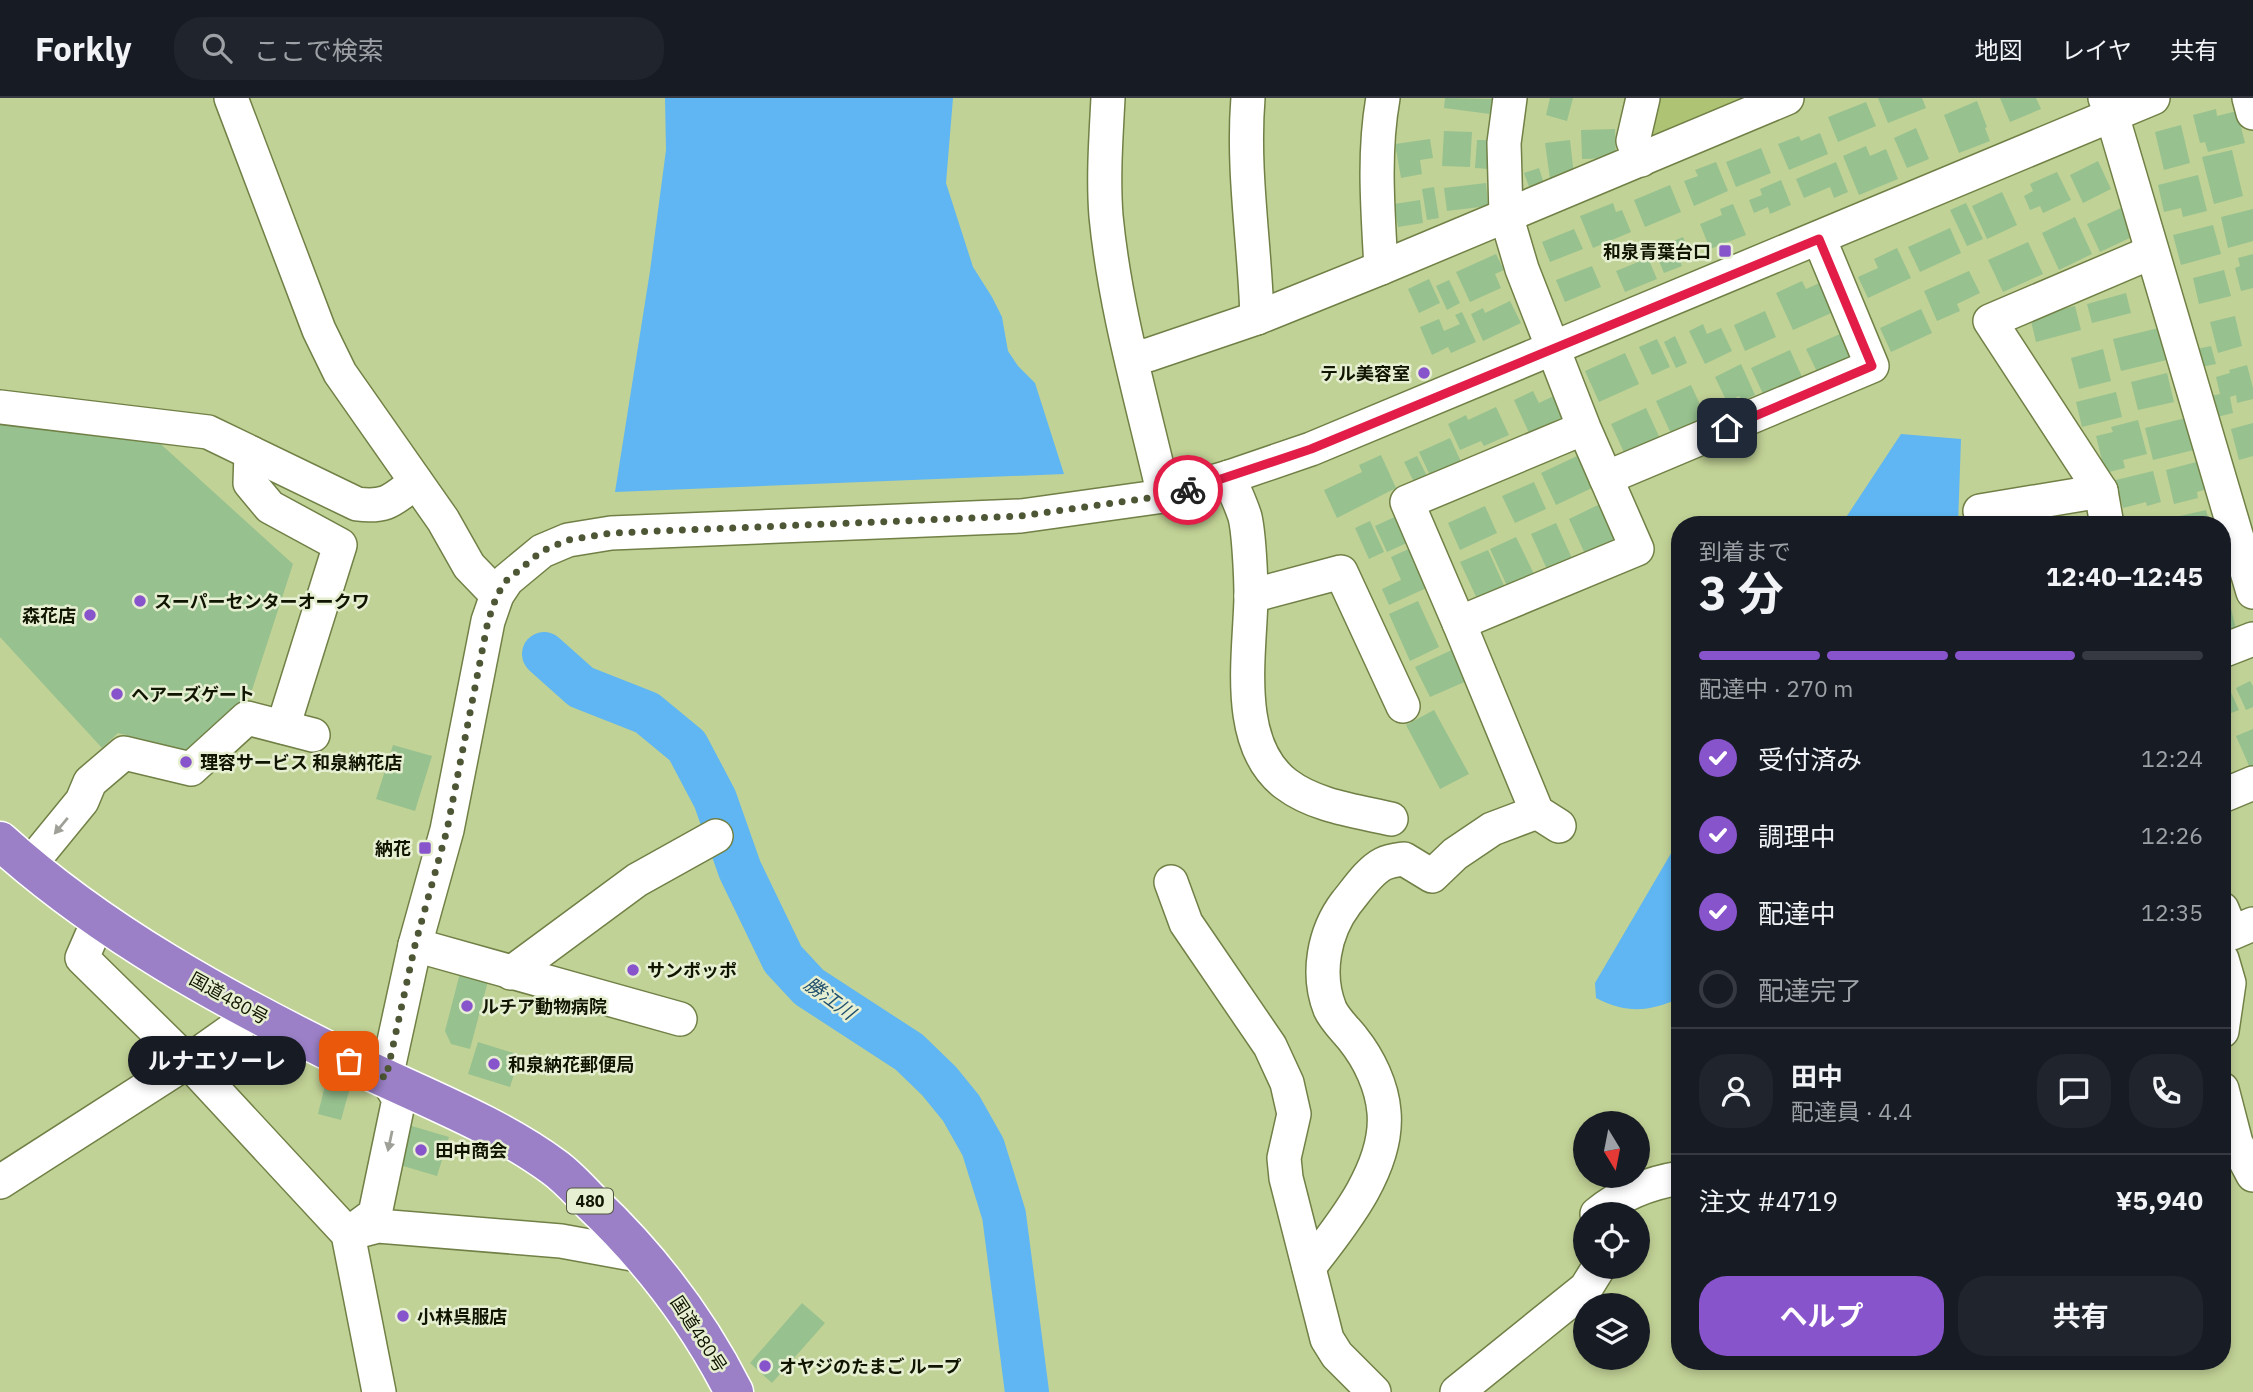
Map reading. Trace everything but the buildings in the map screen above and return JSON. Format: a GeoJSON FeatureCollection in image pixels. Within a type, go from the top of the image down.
{"type":"FeatureCollection","features":[{"type":"Feature","properties":{"kind":"highway","name":"国道480号"},"geometry":{"type":"LineString","coordinates":[[0,841],[28,867],[99,919],[177,969],[256,1013],[482,1124],[554,1167],[643,1256],[680,1301],[734,1392]]}},
{"type":"Feature","properties":{"kind":"street"},"geometry":{"type":"LineString","coordinates":[[231,98],[319,330],[340,373],[443,520],[469,566],[497,595]]}},
{"type":"Feature","properties":{"kind":"street"},"geometry":{"type":"LineString","coordinates":[[1108,98],[1106,215],[1113,268],[1164,496]]}},
{"type":"Feature","properties":{"kind":"street"},"geometry":{"type":"LineString","coordinates":[[1248,98],[1246,172],[1257,318]]}},
{"type":"Feature","properties":{"kind":"street"},"geometry":{"type":"LineString","coordinates":[[1381,268],[1377,198],[1383,98]]}},
{"type":"Feature","properties":{"kind":"street"},"geometry":{"type":"LineString","coordinates":[[1459,623],[1637,549],[1584,428],[1522,269],[1506,215],[1504,143],[1510,98]]}},
{"type":"Feature","properties":{"kind":"street"},"geometry":{"type":"LineString","coordinates":[[1641,160],[1633,141],[1643,98]]}},
{"type":"Feature","properties":{"kind":"street"},"geometry":{"type":"LineString","coordinates":[[1132,356],[1148,355],[1257,318],[1787,98]]}},
{"type":"Feature","properties":{"kind":"street"},"geometry":{"type":"LineString","coordinates":[[348,1234],[376,1214],[399,1099],[386,1078],[415,945],[447,830],[488,621],[497,595],[524,564],[542,551],[568,540],[611,533],[1021,516],[1164,496],[1311,449],[1819,239],[2108,107],[2153,98]]}},
{"type":"Feature","properties":{"kind":"street"},"geometry":{"type":"LineString","coordinates":[[2249,98],[2253,113]]}},
{"type":"Feature","properties":{"kind":"street"},"geometry":{"type":"LineString","coordinates":[[2108,107],[2230,516]]}},
{"type":"Feature","properties":{"kind":"street"},"geometry":{"type":"LineString","coordinates":[[1606,478],[1872,366],[1819,239]]}},
{"type":"Feature","properties":{"kind":"street"},"geometry":{"type":"LineString","coordinates":[[2105,516],[2101,491],[1990,321],[2152,252]]}},
{"type":"Feature","properties":{"kind":"street"},"geometry":{"type":"LineString","coordinates":[[0,407],[208,432],[357,505],[374,506],[386,503],[416,482]]}},
{"type":"Feature","properties":{"kind":"street"},"geometry":{"type":"LineString","coordinates":[[1309,1268],[1348,1216],[1371,1173],[1382,1143],[1384,1112],[1376,1080],[1364,1053],[1331,1010],[1324,984],[1323,961],[1337,915],[1382,864],[1404,859],[1432,876],[1455,854],[1492,829],[1548,819],[1407,502],[1584,428]]}},
{"type":"Feature","properties":{"kind":"street"},"geometry":{"type":"LineString","coordinates":[[28,867],[82,801],[90,782],[124,752],[191,769],[247,718],[298,731],[340,545],[270,508],[250,483],[251,453]]}},
{"type":"Feature","properties":{"kind":"street"},"geometry":{"type":"LineString","coordinates":[[1229,477],[1245,518],[1251,596],[1246,658],[1250,717],[1262,756],[1285,783],[1321,802],[1391,819]]}},
{"type":"Feature","properties":{"kind":"street"},"geometry":{"type":"LineString","coordinates":[[1980,511],[2101,491]]}},
{"type":"Feature","properties":{"kind":"street"},"geometry":{"type":"LineString","coordinates":[[2231,518],[2253,592]]}},
{"type":"Feature","properties":{"kind":"street"},"geometry":{"type":"LineString","coordinates":[[1251,596],[1341,572],[1403,706]]}},
{"type":"Feature","properties":{"kind":"street"},"geometry":{"type":"LineString","coordinates":[[2231,648],[2253,639]]}},
{"type":"Feature","properties":{"kind":"street"},"geometry":{"type":"LineString","coordinates":[[2231,792],[2253,783]]}},
{"type":"Feature","properties":{"kind":"street"},"geometry":{"type":"LineString","coordinates":[[511,973],[636,880],[716,836]]}},
{"type":"Feature","properties":{"kind":"street"},"geometry":{"type":"LineString","coordinates":[[1171,882],[1186,923],[1270,1046],[1287,1083],[1294,1114],[1284,1158],[1286,1178],[1327,1339],[1337,1355],[1374,1392]]}},
{"type":"Feature","properties":{"kind":"street"},"geometry":{"type":"LineString","coordinates":[[99,919],[82,958],[187,1062],[348,1234],[355,1256],[371,1359],[379,1392]]}},
{"type":"Feature","properties":{"kind":"street"},"geometry":{"type":"LineString","coordinates":[[2231,931],[2232,933],[2253,924]]}},
{"type":"Feature","properties":{"kind":"street"},"geometry":{"type":"LineString","coordinates":[[415,945],[680,1018]]}},
{"type":"Feature","properties":{"kind":"street"},"geometry":{"type":"LineString","coordinates":[[0,1182],[187,1062],[256,1013]]}},
{"type":"Feature","properties":{"kind":"street"},"geometry":{"type":"LineString","coordinates":[[2231,1124],[2236,1143],[2253,1175]]}},
{"type":"Feature","properties":{"kind":"street"},"geometry":{"type":"LineString","coordinates":[[1612,1202],[1633,1191],[1671,1180]]}},
{"type":"Feature","properties":{"kind":"street"},"geometry":{"type":"LineString","coordinates":[[348,1234],[378,1226],[561,1241],[643,1256]]}},
{"type":"Feature","properties":{"kind":"street"},"geometry":{"type":"LineString","coordinates":[[1457,1392],[1586,1288],[1592,1279]]}},
{"type":"Feature","properties":{"kind":"green space"},"geometry":{"type":"Polygon","coordinates":[[[1654,98],[1760,98],[1658,141],[1649,127],[1654,98]]]}},
{"type":"Feature","properties":{"kind":"water"},"geometry":{"type":"Polygon","coordinates":[[[665,98],[953,98],[946,183],[973,267],[1002,317],[1008,351],[1035,383],[1064,474],[615,492],[666,150],[665,98]]]}},
{"type":"Feature","properties":{"kind":"water"},"geometry":{"type":"Polygon","coordinates":[[[1901,434],[1961,439],[1958,516],[1847,516],[1901,434]]]}},
{"type":"Feature","properties":{"kind":"water"},"geometry":{"type":"Polygon","coordinates":[[[1671,853],[1671,1001],[1648,1008],[1618,1007],[1596,998],[1595,983],[1671,853]]]}},
{"type":"Feature","properties":{"kind":"waterway","name":"勝江川"},"geometry":{"type":"LineString","coordinates":[[544,654],[581,687],[647,713],[687,746],[715,799],[740,870],[783,959],[809,987],[909,1052],[939,1081],[961,1108],[983,1147],[1004,1215],[1027,1392]]}},
{"type":"Feature","properties":{"kind":"way so far"},"geometry":{"type":"LineString","coordinates":[[349,1061],[386,1078],[415,945],[447,830],[488,621],[497,595],[507,580],[542,551],[568,540],[611,533],[1021,516],[1164,496],[1188,490]]}},
{"type":"Feature","properties":{"kind":"place","name":"和泉青葉台口"},"geometry":{"type":"Point","coordinates":[1725,251]}},
{"type":"Feature","properties":{"kind":"place","name":"テル美容室"},"geometry":{"type":"Point","coordinates":[1424,373]}},
{"type":"Feature","properties":{"kind":"place","name":"スーパーセンターオークワ"},"geometry":{"type":"Point","coordinates":[140,601]}},
{"type":"Feature","properties":{"kind":"place","name":"森花店"},"geometry":{"type":"Point","coordinates":[90,615]}},
{"type":"Feature","properties":{"kind":"place","name":"ヘアーズゲート"},"geometry":{"type":"Point","coordinates":[117,694]}},
{"type":"Feature","properties":{"kind":"place","name":"理容サービス 和泉納花店"},"geometry":{"type":"Point","coordinates":[186,762]}},
{"type":"Feature","properties":{"kind":"place","name":"納花"},"geometry":{"type":"Point","coordinates":[425,848]}},
{"type":"Feature","properties":{"kind":"place","name":"サンポッポ"},"geometry":{"type":"Point","coordinates":[633,970]}},
{"type":"Feature","properties":{"kind":"place","name":"ルチア動物病院"},"geometry":{"type":"Point","coordinates":[467,1006]}},
{"type":"Feature","properties":{"kind":"place","name":"ルナエソーレ"},"geometry":{"type":"Point","coordinates":[349,1061]}},
{"type":"Feature","properties":{"kind":"place","name":"和泉納花郵便局"},"geometry":{"type":"Point","coordinates":[494,1064]}},
{"type":"Feature","properties":{"kind":"place","name":"田中商会"},"geometry":{"type":"Point","coordinates":[421,1150]}},
{"type":"Feature","properties":{"kind":"place","name":"小林呉服店"},"geometry":{"type":"Point","coordinates":[403,1316]}},
{"type":"Feature","properties":{"kind":"place","name":"オヤジのたまご ループ"},"geometry":{"type":"Point","coordinates":[765,1366]}},
{"type":"Feature","properties":{"kind":"route"},"geometry":{"type":"LineString","coordinates":[[1188,490],[1311,449],[1819,239],[1872,366],[1727,428]]}}]}
